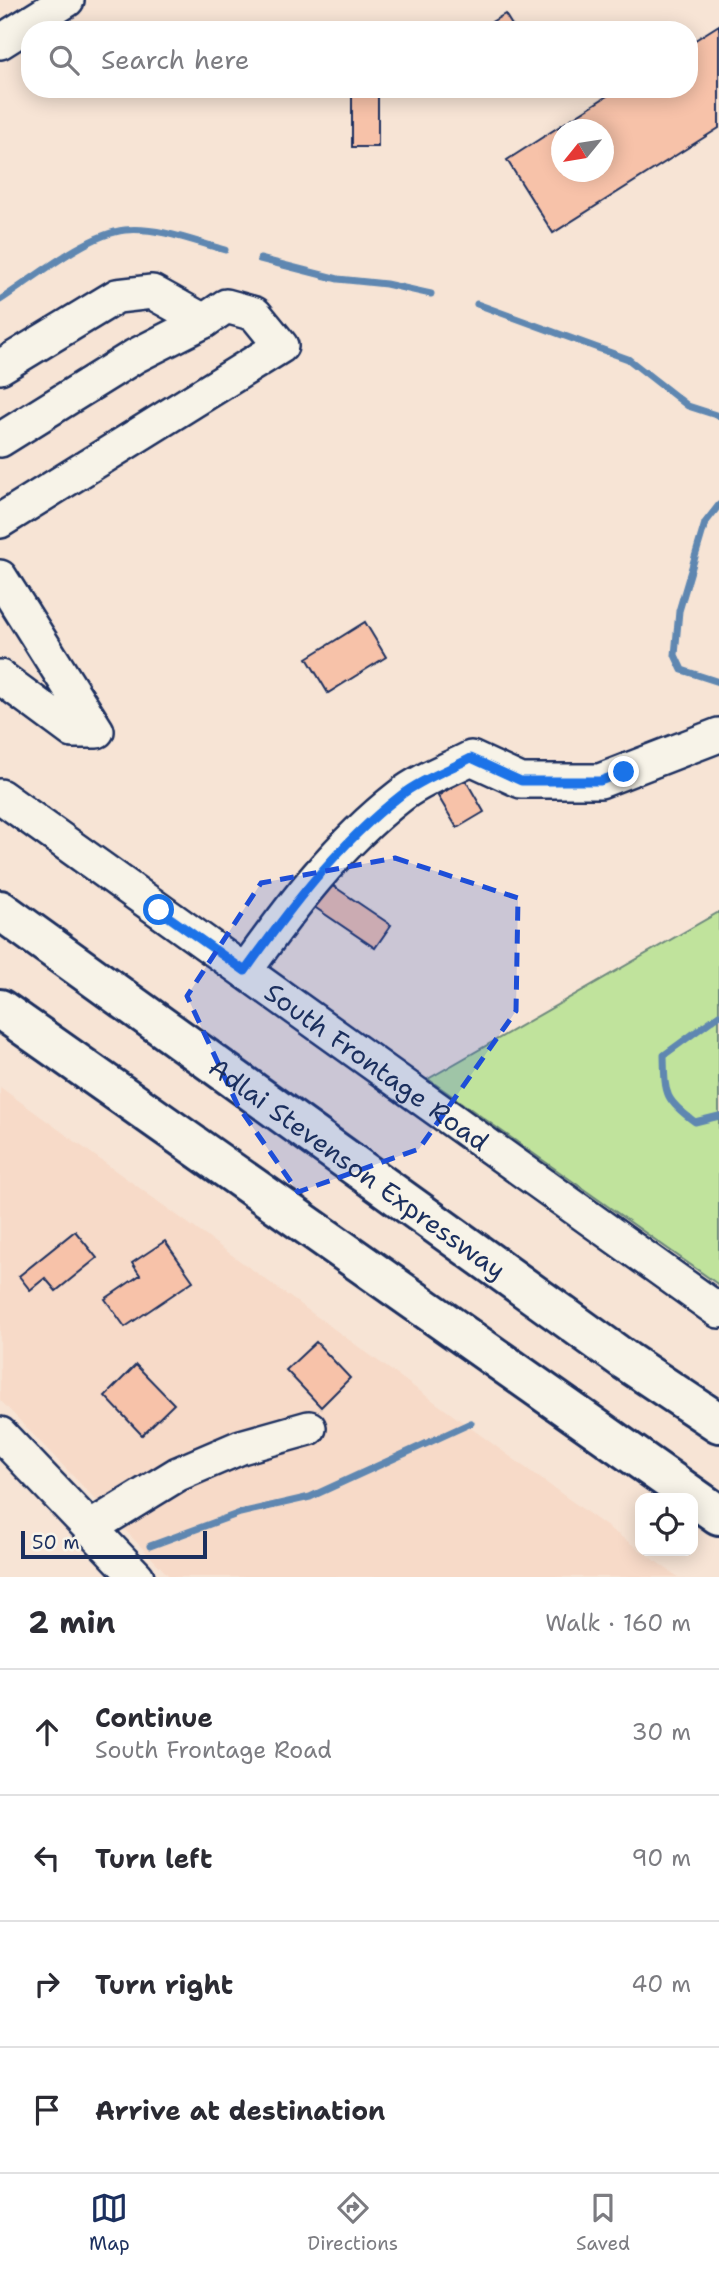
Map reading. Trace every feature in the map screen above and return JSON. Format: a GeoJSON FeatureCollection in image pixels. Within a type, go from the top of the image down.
{"type":"FeatureCollection","features":[{"type":"Feature","properties":{"kind":"highway","name":"Adlai Stevenson Expressway"},"geometry":{"type":"LineString","coordinates":[[0,910],[626,1361],[719,1423]]}},
{"type":"Feature","properties":{"kind":"highway"},"geometry":{"type":"LineString","coordinates":[[0,1009],[719,1515]]}},
{"type":"Feature","properties":{"kind":"street"},"geometry":{"type":"LineString","coordinates":[[34,21],[67,0]]}},
{"type":"Feature","properties":{"kind":"street"},"geometry":{"type":"LineString","coordinates":[[0,43],[21,30]]}},
{"type":"Feature","properties":{"kind":"street"},"geometry":{"type":"LineString","coordinates":[[0,367],[117,296],[152,292],[204,321]]}},
{"type":"Feature","properties":{"kind":"street"},"geometry":{"type":"LineString","coordinates":[[0,440],[135,356],[204,321],[226,306],[255,314],[281,346],[0,521]]}},
{"type":"Feature","properties":{"kind":"street"},"geometry":{"type":"LineString","coordinates":[[0,577],[97,731],[73,731],[0,677]]}},
{"type":"Feature","properties":{"kind":"street"},"geometry":{"type":"LineString","coordinates":[[245,971],[277,925],[333,855],[402,794],[471,758],[521,781],[600,781],[719,735]]}},
{"type":"Feature","properties":{"kind":"street","name":"South Frontage Road"},"geometry":{"type":"LineString","coordinates":[[0,796],[719,1311]]}},
{"type":"Feature","properties":{"kind":"street"},"geometry":{"type":"LineString","coordinates":[[90,1528],[178,1474],[241,1447],[309,1428]]}},
{"type":"Feature","properties":{"kind":"street"},"geometry":{"type":"LineString","coordinates":[[0,1434],[137,1577]]}},
{"type":"Feature","properties":{"kind":"highlighted area"},"geometry":{"type":"Polygon","coordinates":[[[395,858],[518,898],[516,1011],[419,1149],[298,1192],[238,1106],[187,996],[261,883],[395,858]]]}},
{"type":"Feature","properties":{"kind":"shaded area"},"geometry":{"type":"Polygon","coordinates":[[[0,1087],[635,1547],[635,1556],[648,1556],[678,1577],[170,1577],[0,1400],[0,1087]]]}},
{"type":"Feature","properties":{"kind":"green space"},"geometry":{"type":"Polygon","coordinates":[[[719,912],[719,1285],[428,1079],[719,912]]]}},
{"type":"Feature","properties":{"kind":"building"},"geometry":{"type":"Polygon","coordinates":[[[505,14],[509,21],[493,21],[505,14]]]}},
{"type":"Feature","properties":{"kind":"building"},"geometry":{"type":"Polygon","coordinates":[[[719,25],[719,128],[553,233],[507,160],[551,132],[551,182],[614,182],[614,119],[571,119],[604,98],[698,98],[698,38],[719,25]]]}},
{"type":"Feature","properties":{"kind":"building"},"geometry":{"type":"Polygon","coordinates":[[[352,98],[378,98],[378,147],[352,147],[352,98]]]}},
{"type":"Feature","properties":{"kind":"building"},"geometry":{"type":"Polygon","coordinates":[[[365,622],[386,657],[328,693],[307,658],[365,622]]]}},
{"type":"Feature","properties":{"kind":"building"},"geometry":{"type":"Polygon","coordinates":[[[465,779],[484,812],[457,828],[438,796],[465,779]]]}},
{"type":"Feature","properties":{"kind":"building"},"geometry":{"type":"Polygon","coordinates":[[[326,881],[391,925],[375,948],[310,904],[326,881]]]}},
{"type":"Feature","properties":{"kind":"building"},"geometry":{"type":"Polygon","coordinates":[[[75,1231],[97,1258],[56,1291],[45,1278],[30,1290],[19,1276],[75,1231]]]}},
{"type":"Feature","properties":{"kind":"building"},"geometry":{"type":"Polygon","coordinates":[[[165,1241],[193,1281],[125,1327],[105,1299],[140,1275],[132,1263],[165,1241]]]}},
{"type":"Feature","properties":{"kind":"building"},"geometry":{"type":"Polygon","coordinates":[[[316,1342],[350,1378],[321,1407],[286,1370],[316,1342]]]}},
{"type":"Feature","properties":{"kind":"building"},"geometry":{"type":"Polygon","coordinates":[[[136,1365],[174,1404],[142,1435],[105,1396],[136,1365]]]}},
{"type":"Feature","properties":{"kind":"waterway"},"geometry":{"type":"LineString","coordinates":[[0,300],[77,248],[110,233],[125,230],[150,231],[225,250]]}},
{"type":"Feature","properties":{"kind":"waterway"},"geometry":{"type":"LineString","coordinates":[[260,259],[338,279],[386,284],[431,294]]}},
{"type":"Feature","properties":{"kind":"waterway"},"geometry":{"type":"LineString","coordinates":[[477,304],[628,359],[688,406],[719,416]]}},
{"type":"Feature","properties":{"kind":"waterway"},"geometry":{"type":"LineString","coordinates":[[719,505],[705,523],[679,611],[675,655],[682,670],[719,682]]}},
{"type":"Feature","properties":{"kind":"waterway"},"geometry":{"type":"LineString","coordinates":[[719,1015],[664,1055],[666,1087],[671,1101],[695,1122],[719,1116]]}},
{"type":"Feature","properties":{"kind":"waterway"},"geometry":{"type":"LineString","coordinates":[[150,1546],[240,1513],[310,1497],[471,1423]]}},
{"type":"Feature","properties":{"kind":"route"},"geometry":{"type":"LineString","coordinates":[[159,910],[245,971],[277,925],[333,855],[402,794],[471,758],[521,781],[600,781],[624,772]]}}]}
